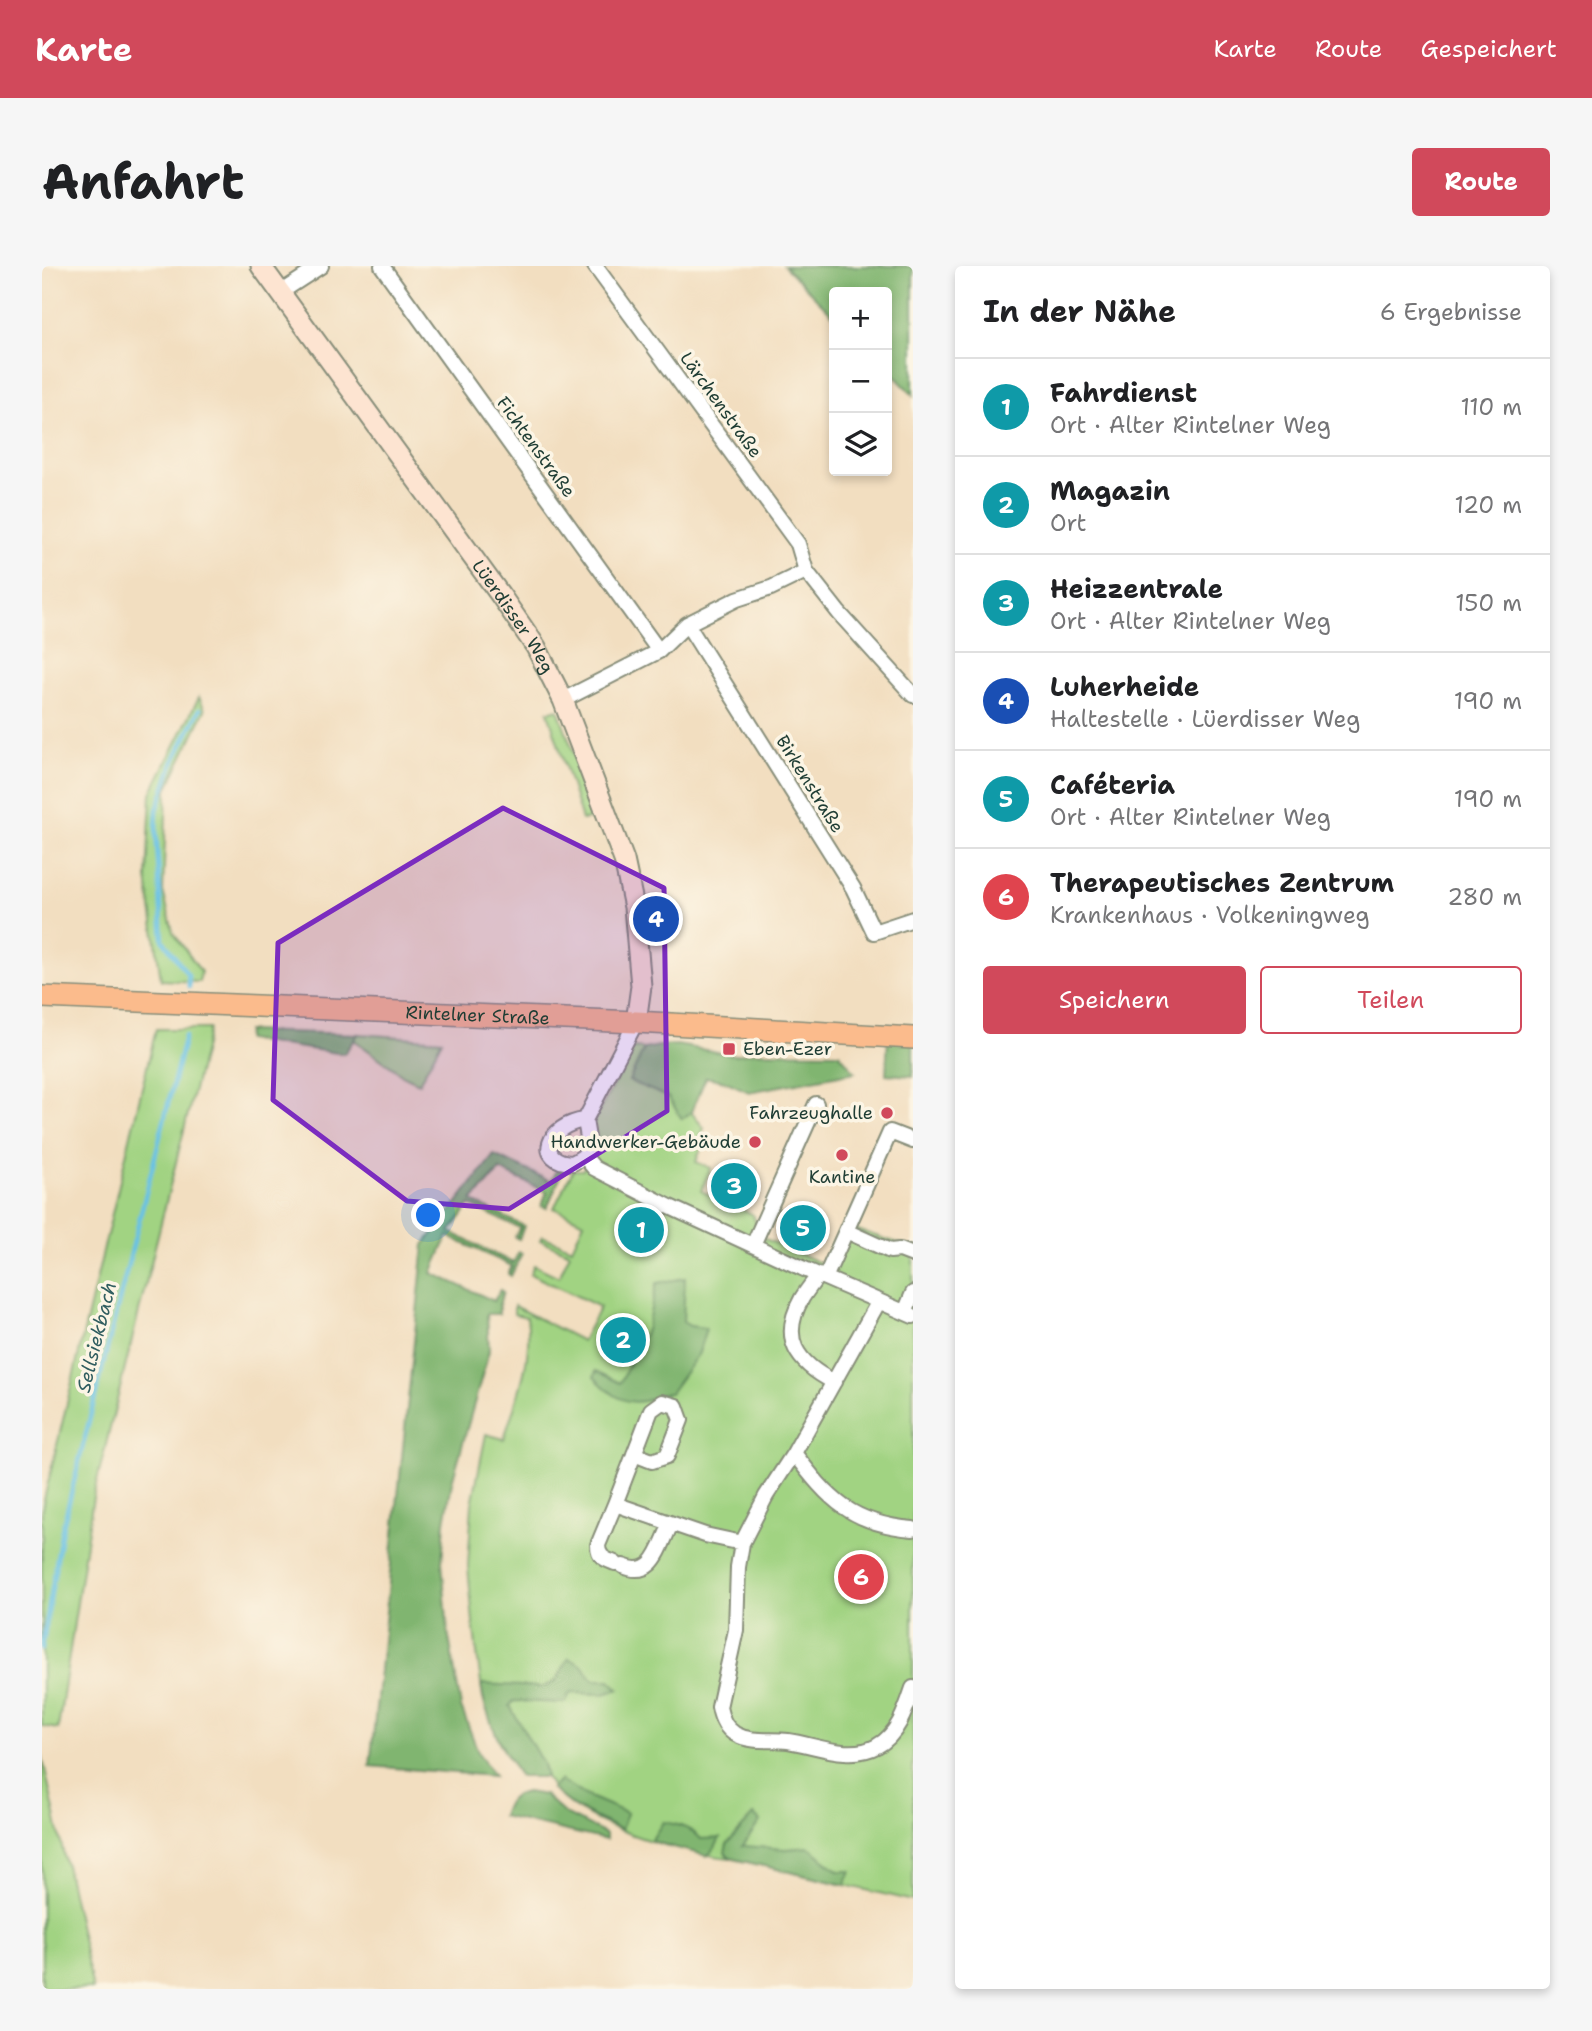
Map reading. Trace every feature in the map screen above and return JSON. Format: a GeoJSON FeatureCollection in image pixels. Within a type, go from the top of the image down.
{"type":"FeatureCollection","features":[{"type":"Feature","properties":{"kind":"main road","name":"Lüerdisser Weg"},"geometry":{"type":"LineString","coordinates":[[261,266],[501,596],[536,647],[563,700],[624,860],[634,907],[641,986],[636,1022]]}},
{"type":"Feature","properties":{"kind":"main road","name":"Rintelner Straße"},"geometry":{"type":"LineString","coordinates":[[42,997],[636,1022],[913,1038]]}},
{"type":"Feature","properties":{"kind":"street"},"geometry":{"type":"LineString","coordinates":[[281,292],[321,266]]}},
{"type":"Feature","properties":{"kind":"street","name":"Fichtenstraße"},"geometry":{"type":"LineString","coordinates":[[382,266],[659,650]]}},
{"type":"Feature","properties":{"kind":"street","name":"Lärchenstraße"},"geometry":{"type":"LineString","coordinates":[[596,266],[798,544],[806,571],[839,613],[913,695]]}},
{"type":"Feature","properties":{"kind":"street"},"geometry":{"type":"LineString","coordinates":[[563,700],[659,650],[687,624],[737,598],[771,588],[806,571]]}},
{"type":"Feature","properties":{"kind":"street","name":"Birkenstraße"},"geometry":{"type":"LineString","coordinates":[[687,624],[853,888],[874,932],[913,919]]}},
{"type":"Feature","properties":{"kind":"street"},"geometry":{"type":"LineString","coordinates":[[585,1120],[567,1125],[553,1135],[550,1150],[559,1161],[573,1163],[584,1156],[589,1144],[585,1120],[636,1022]]}},
{"type":"Feature","properties":{"kind":"street"},"geometry":{"type":"LineString","coordinates":[[753,1245],[816,1104]]}},
{"type":"Feature","properties":{"kind":"street"},"geometry":{"type":"LineString","coordinates":[[834,1382],[806,1365],[799,1356],[794,1344],[796,1312],[801,1300],[821,1276],[846,1231],[891,1132],[913,1141]]}},
{"type":"Feature","properties":{"kind":"street"},"geometry":{"type":"LineString","coordinates":[[584,1156],[594,1168],[753,1245],[909,1314],[913,1293]]}},
{"type":"Feature","properties":{"kind":"street"},"geometry":{"type":"LineString","coordinates":[[846,1231],[890,1251],[900,1250],[913,1255]]}},
{"type":"Feature","properties":{"kind":"street"},"geometry":{"type":"LineString","coordinates":[[879,1301],[794,1454],[766,1496],[742,1543],[738,1567],[736,1630],[719,1707],[721,1717],[734,1734],[752,1740],[789,1741],[835,1751],[855,1752],[876,1747],[889,1737],[899,1723],[913,1688]]}},
{"type":"Feature","properties":{"kind":"street"},"geometry":{"type":"LineString","coordinates":[[634,1454],[598,1551],[603,1558],[635,1571],[643,1570],[650,1566],[671,1524]]}},
{"type":"Feature","properties":{"kind":"street"},"geometry":{"type":"LineString","coordinates":[[794,1454],[826,1494],[846,1508],[882,1526],[913,1530]]}},
{"type":"Feature","properties":{"kind":"street"},"geometry":{"type":"LineString","coordinates":[[615,1504],[705,1535],[742,1543]]}},
{"type":"Feature","properties":{"kind":"highlighted area"},"geometry":{"type":"Polygon","coordinates":[[[503,808],[664,888],[667,1111],[509,1209],[407,1201],[273,1100],[278,943],[503,808]]]}},
{"type":"Feature","properties":{"kind":"green space"},"geometry":{"type":"Polygon","coordinates":[[[784,266],[913,266],[913,395],[892,373],[892,287],[829,287],[829,311],[784,266]]]}},
{"type":"Feature","properties":{"kind":"green space"},"geometry":{"type":"Polygon","coordinates":[[[199,697],[205,710],[167,789],[163,891],[173,932],[201,972],[199,982],[161,980],[147,878],[151,793],[199,697]]]}},
{"type":"Feature","properties":{"kind":"green space"},"geometry":{"type":"Polygon","coordinates":[[[558,709],[597,818],[582,820],[548,712],[558,709]]]}},
{"type":"Feature","properties":{"kind":"green space"},"geometry":{"type":"Polygon","coordinates":[[[156,1029],[209,1029],[93,1497],[58,1729],[42,1726],[42,1508],[156,1029]]]}},
{"type":"Feature","properties":{"kind":"green space"},"geometry":{"type":"Polygon","coordinates":[[[247,1031],[358,1034],[344,1054],[246,1040],[247,1031]]]}},
{"type":"Feature","properties":{"kind":"green space"},"geometry":{"type":"Polygon","coordinates":[[[358,1034],[442,1040],[419,1083],[404,1076],[354,1040],[358,1034]]]}},
{"type":"Feature","properties":{"kind":"green space"},"geometry":{"type":"Polygon","coordinates":[[[888,1037],[913,1039],[913,1076],[886,1074],[888,1037]]]}},
{"type":"Feature","properties":{"kind":"green space"},"geometry":{"type":"Polygon","coordinates":[[[677,1045],[734,1055],[756,1052],[839,1053],[855,1072],[749,1092],[725,1081],[706,1077],[691,1112],[682,1119],[668,1097],[629,1081],[644,1049],[677,1045]]]}},
{"type":"Feature","properties":{"kind":"green space"},"geometry":{"type":"Polygon","coordinates":[[[633,1048],[644,1049],[706,1077],[691,1112],[704,1128],[699,1141],[702,1146],[696,1162],[711,1168],[701,1191],[752,1214],[763,1238],[834,1269],[854,1229],[913,1248],[913,1901],[656,1843],[601,1822],[558,1794],[546,1777],[520,1777],[500,1744],[483,1699],[468,1566],[472,1504],[486,1434],[504,1439],[526,1364],[527,1317],[514,1314],[514,1306],[582,1341],[600,1307],[530,1274],[534,1265],[559,1277],[570,1253],[540,1240],[542,1236],[572,1248],[584,1222],[554,1208],[573,1170],[583,1170],[592,1148],[592,1124],[633,1048]]]}},
{"type":"Feature","properties":{"kind":"green space"},"geometry":{"type":"Polygon","coordinates":[[[494,1155],[551,1181],[558,1168],[563,1170],[547,1208],[541,1206],[547,1192],[500,1170],[472,1201],[524,1226],[519,1239],[515,1237],[520,1228],[470,1205],[450,1232],[513,1263],[519,1252],[522,1253],[511,1276],[508,1274],[512,1266],[448,1236],[432,1273],[494,1301],[500,1290],[503,1292],[499,1314],[487,1314],[489,1351],[452,1482],[442,1562],[448,1632],[461,1707],[479,1754],[494,1776],[370,1766],[424,1245],[494,1155]]]}},
{"type":"Feature","properties":{"kind":"green space"},"geometry":{"type":"Polygon","coordinates":[[[685,1278],[683,1322],[690,1326],[706,1328],[699,1353],[670,1393],[635,1402],[616,1396],[594,1377],[596,1371],[620,1383],[646,1330],[657,1283],[685,1278]]]}},
{"type":"Feature","properties":{"kind":"green space"},"geometry":{"type":"Polygon","coordinates":[[[569,1658],[583,1666],[593,1680],[610,1680],[619,1689],[604,1694],[570,1693],[565,1703],[513,1701],[510,1706],[543,1764],[546,1777],[520,1777],[490,1721],[481,1684],[544,1687],[556,1681],[569,1658]]]}},
{"type":"Feature","properties":{"kind":"green space"},"geometry":{"type":"Polygon","coordinates":[[[42,1755],[93,1989],[42,1989],[42,1755]]]}},
{"type":"Feature","properties":{"kind":"green space"},"geometry":{"type":"Polygon","coordinates":[[[560,1780],[587,1796],[627,1813],[621,1830],[574,1807],[551,1789],[560,1780]]]}},
{"type":"Feature","properties":{"kind":"green space"},"geometry":{"type":"Polygon","coordinates":[[[527,1792],[544,1795],[565,1814],[606,1834],[606,1840],[502,1816],[510,1800],[527,1792]]]}},
{"type":"Feature","properties":{"kind":"green space"},"geometry":{"type":"Polygon","coordinates":[[[754,1815],[760,1821],[743,1846],[785,1849],[809,1847],[838,1871],[851,1871],[845,1885],[730,1858],[725,1853],[727,1844],[754,1815]]]}},
{"type":"Feature","properties":{"kind":"green space"},"geometry":{"type":"Polygon","coordinates":[[[663,1822],[684,1827],[701,1839],[720,1838],[707,1856],[651,1841],[663,1822]]]}},
{"type":"Feature","properties":{"kind":"waterway","name":"Sellsiekbach"},"geometry":{"type":"LineString","coordinates":[[189,987],[188,975],[163,940],[156,830],[157,810],[175,758],[200,709]]}},
{"type":"Feature","properties":{"kind":"waterway","name":"Sellsiekbach"},"geometry":{"type":"LineString","coordinates":[[42,1648],[61,1534],[185,1036]]}},
{"type":"Feature","properties":{"kind":"place","name":"Luherheide"},"geometry":{"type":"Point","coordinates":[656,919]}},
{"type":"Feature","properties":{"kind":"place","name":"Eben-Ezer"},"geometry":{"type":"Point","coordinates":[729,1049]}},
{"type":"Feature","properties":{"kind":"place","name":"Fahrzeughalle"},"geometry":{"type":"Point","coordinates":[887,1113]}},
{"type":"Feature","properties":{"kind":"place","name":"Handwerker-Gebäude"},"geometry":{"type":"Point","coordinates":[755,1142]}},
{"type":"Feature","properties":{"kind":"place","name":"Kantine"},"geometry":{"type":"Point","coordinates":[842,1155]}},
{"type":"Feature","properties":{"kind":"place","name":"Heizzentrale"},"geometry":{"type":"Point","coordinates":[734,1186]}},
{"type":"Feature","properties":{"kind":"place","name":"Caféteria"},"geometry":{"type":"Point","coordinates":[803,1228]}},
{"type":"Feature","properties":{"kind":"place","name":"Fahrdienst"},"geometry":{"type":"Point","coordinates":[641,1230]}},
{"type":"Feature","properties":{"kind":"place","name":"Magazin"},"geometry":{"type":"Point","coordinates":[623,1340]}},
{"type":"Feature","properties":{"kind":"place","name":"Therapeutisches Zentrum"},"geometry":{"type":"Point","coordinates":[861,1577]}}]}
